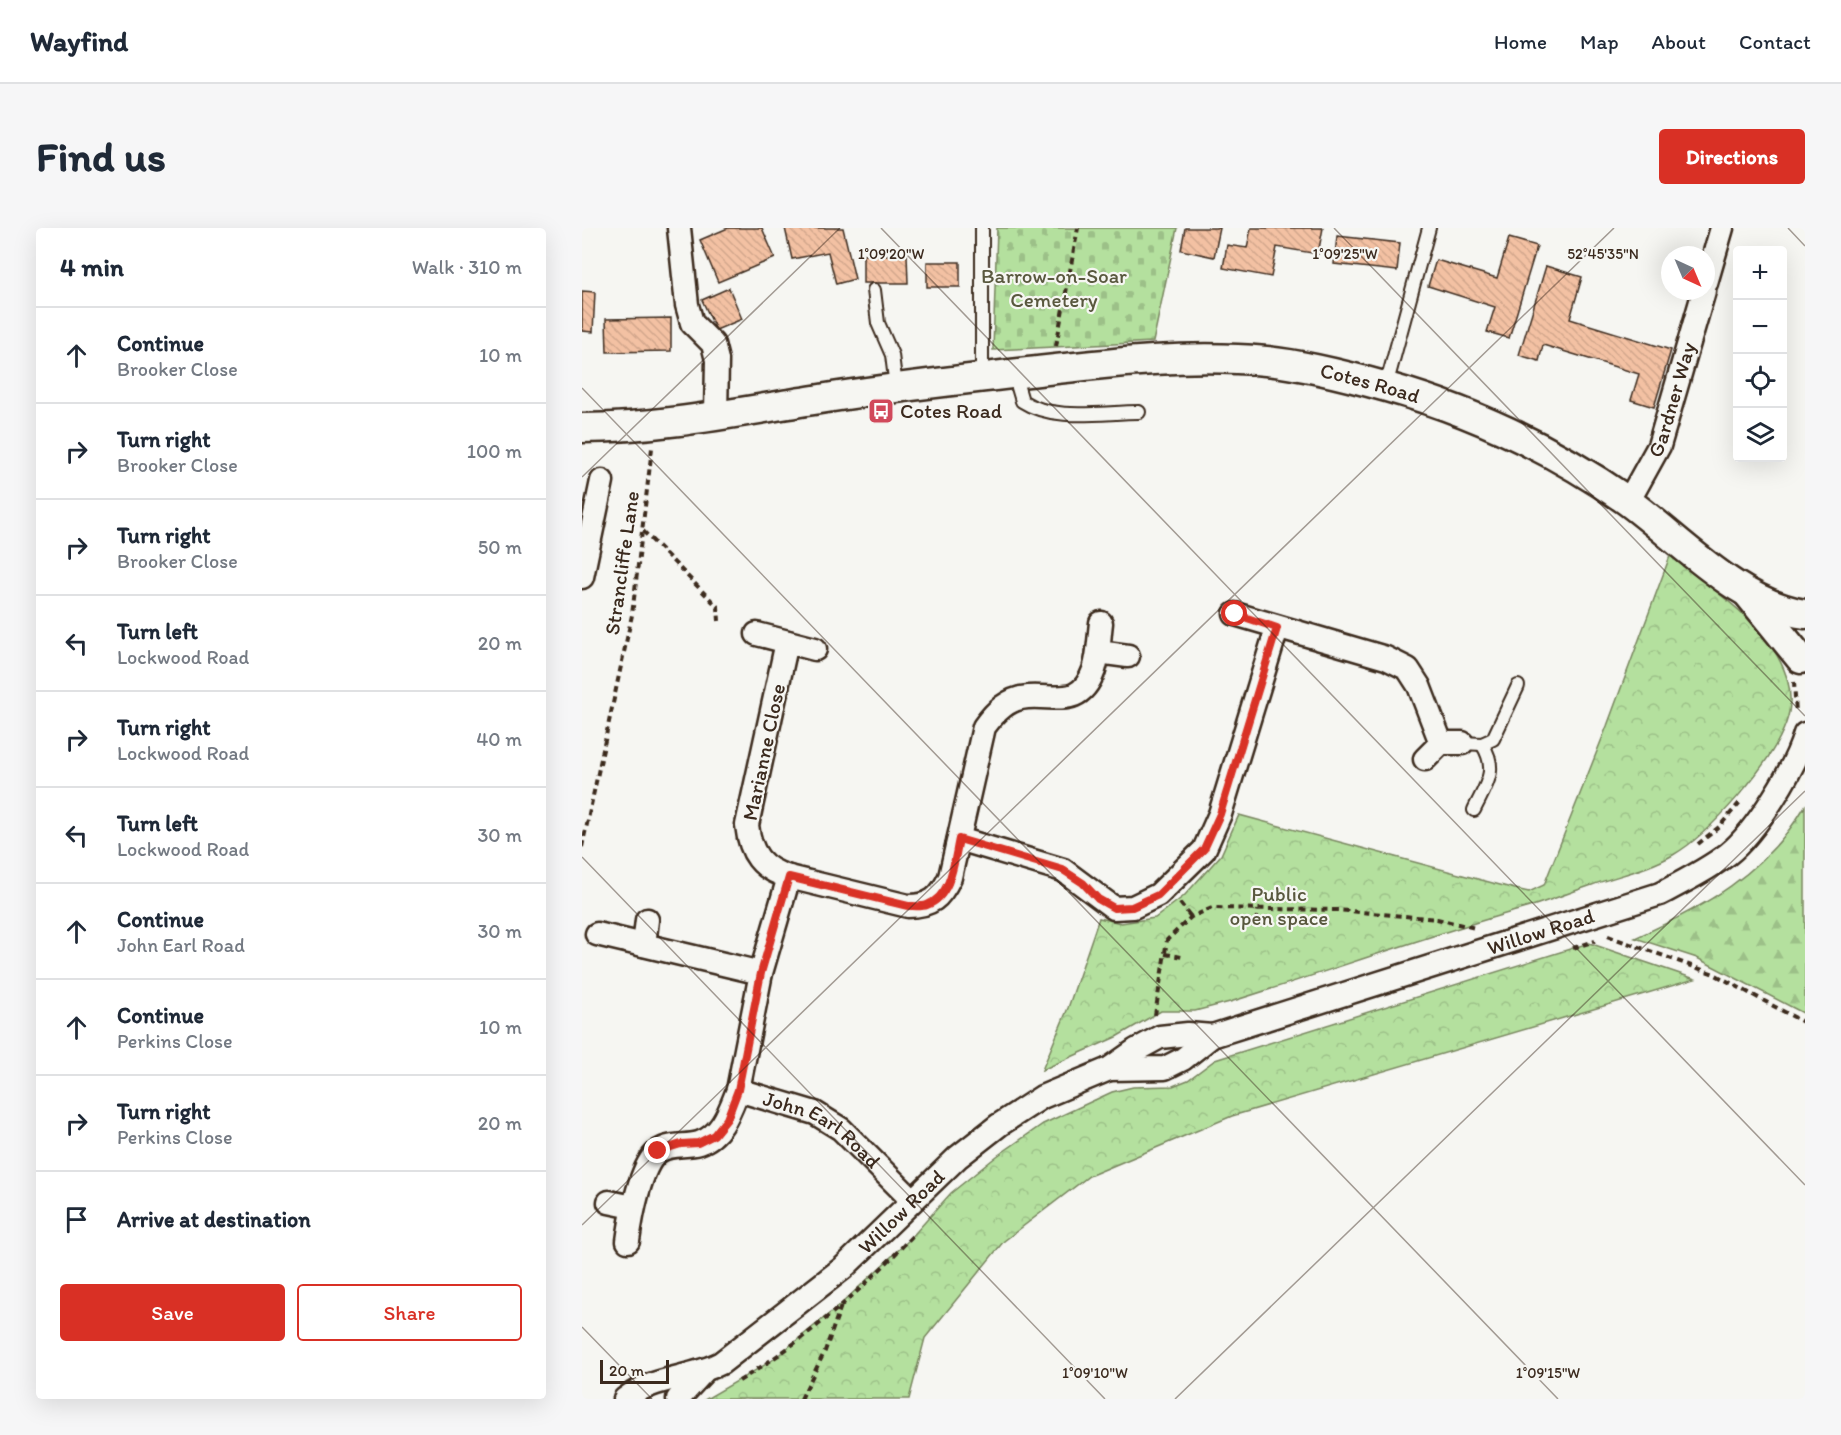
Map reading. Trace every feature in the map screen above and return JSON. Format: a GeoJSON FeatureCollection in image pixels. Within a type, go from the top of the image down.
{"type":"FeatureCollection","features":[{"type":"Feature","properties":{"kind":"street"},"geometry":{"type":"LineString","coordinates":[[679,228],[687,305],[692,323],[713,344],[717,360],[716,415]]}},
{"type":"Feature","properties":{"kind":"street"},"geometry":{"type":"LineString","coordinates":[[1715,252],[1722,228]]}},
{"type":"Feature","properties":{"kind":"street","name":"Gardner Way"},"geometry":{"type":"LineString","coordinates":[[1628,502],[1647,473],[1659,446],[1701,300]]}},
{"type":"Feature","properties":{"kind":"street","name":"Cotes Road"},"geometry":{"type":"LineString","coordinates":[[582,428],[655,423],[896,387],[1051,370],[1146,361],[1267,361],[1386,386],[1463,410],[1573,465],[1628,502],[1676,541],[1747,593],[1801,660]]}},
{"type":"Feature","properties":{"kind":"street"},"geometry":{"type":"LineString","coordinates":[[582,577],[594,493]]}},
{"type":"Feature","properties":{"kind":"street","name":"Cotes Road"},"geometry":{"type":"LineString","coordinates":[[1747,593],[1805,614]]}},
{"type":"Feature","properties":{"kind":"street"},"geometry":{"type":"LineString","coordinates":[[1235,614],[1386,658],[1408,669],[1452,747]]}},
{"type":"Feature","properties":{"kind":"street"},"geometry":{"type":"LineString","coordinates":[[1101,623],[1094,670],[1083,688],[1068,698],[1029,697],[1012,701],[995,711],[984,727],[976,752],[959,839],[1063,870],[1083,883],[1098,899],[1114,908],[1132,907],[1158,895],[1183,873],[1204,849],[1220,814],[1277,628]]}},
{"type":"Feature","properties":{"kind":"street"},"geometry":{"type":"LineString","coordinates":[[757,634],[815,650]]}},
{"type":"Feature","properties":{"kind":"street","name":"Marianne Close"},"geometry":{"type":"LineString","coordinates":[[787,642],[747,825],[749,842],[756,859],[772,872],[789,877],[908,906],[927,906],[942,894],[950,877],[959,839]]}},
{"type":"Feature","properties":{"kind":"street"},"geometry":{"type":"LineString","coordinates":[[1098,652],[1128,656]]}},
{"type":"Feature","properties":{"kind":"street","name":"Willow Road"},"geometry":{"type":"LineString","coordinates":[[1109,1069],[1165,1068],[1183,1059],[1212,1036],[1660,894],[1691,878],[1729,853],[1758,819],[1779,788],[1803,731]]}},
{"type":"Feature","properties":{"kind":"street","name":"John Earl Road"},"geometry":{"type":"LineString","coordinates":[[789,877],[761,973],[738,1090],[815,1113],[841,1129],[912,1200]]}},
{"type":"Feature","properties":{"kind":"street"},"geometry":{"type":"LineString","coordinates":[[644,945],[647,920]]}},
{"type":"Feature","properties":{"kind":"street"},"geometry":{"type":"LineString","coordinates":[[597,934],[761,973]]}},
{"type":"Feature","properties":{"kind":"street","name":"Willow Road"},"geometry":{"type":"LineString","coordinates":[[625,1399],[641,1388],[703,1372],[721,1363],[843,1268],[958,1157],[999,1125],[1042,1097],[1109,1069],[1162,1026],[1188,1034],[1212,1036]]}},
{"type":"Feature","properties":{"kind":"street"},"geometry":{"type":"LineString","coordinates":[[628,1241],[633,1208],[645,1173],[658,1151],[681,1144],[698,1143],[714,1135],[727,1119],[738,1090]]}},
{"type":"Feature","properties":{"kind":"street"},"geometry":{"type":"LineString","coordinates":[[609,1202],[633,1208]]}},
{"type":"Feature","properties":{"kind":"street","name":"Willow Road"},"geometry":{"type":"LineString","coordinates":[[678,1399],[703,1372]]}},
{"type":"Feature","properties":{"kind":"lane"},"geometry":{"type":"LineString","coordinates":[[982,228],[982,377]]}},
{"type":"Feature","properties":{"kind":"lane"},"geometry":{"type":"LineString","coordinates":[[1386,386],[1429,228]]}},
{"type":"Feature","properties":{"kind":"lane"},"geometry":{"type":"LineString","coordinates":[[874,290],[878,323],[892,355],[896,387]]}},
{"type":"Feature","properties":{"kind":"lane"},"geometry":{"type":"LineString","coordinates":[[1014,374],[1022,401],[1036,410],[1055,413],[1139,412]]}},
{"type":"Feature","properties":{"kind":"lane"},"geometry":{"type":"LineString","coordinates":[[1452,747],[1493,739],[1518,686]]}},
{"type":"Feature","properties":{"kind":"lane"},"geometry":{"type":"LineString","coordinates":[[1452,747],[1491,757],[1489,778],[1474,810]]}},
{"type":"Feature","properties":{"kind":"path"},"geometry":{"type":"LineString","coordinates":[[1051,370],[1078,228]]}},
{"type":"Feature","properties":{"kind":"path","name":"Strancliffe Lane"},"geometry":{"type":"LineString","coordinates":[[582,847],[632,615],[655,423]]}},
{"type":"Feature","properties":{"kind":"path"},"geometry":{"type":"LineString","coordinates":[[643,531],[718,607],[719,621]]}},
{"type":"Feature","properties":{"kind":"path"},"geometry":{"type":"LineString","coordinates":[[1801,660],[1797,701],[1803,731]]}},
{"type":"Feature","properties":{"kind":"path"},"geometry":{"type":"LineString","coordinates":[[1692,850],[1719,827],[1745,795]]}},
{"type":"Feature","properties":{"kind":"path"},"geometry":{"type":"LineString","coordinates":[[1162,1026],[1155,1015],[1167,940],[1191,917],[1212,908],[1237,906],[1258,910],[1338,910],[1437,919],[1478,930],[1467,933]]}},
{"type":"Feature","properties":{"kind":"path"},"geometry":{"type":"LineString","coordinates":[[1256,922],[1258,910]]}},
{"type":"Feature","properties":{"kind":"path"},"geometry":{"type":"LineString","coordinates":[[1566,950],[1618,932]]}},
{"type":"Feature","properties":{"kind":"path"},"geometry":{"type":"LineString","coordinates":[[1608,936],[1713,975],[1805,1023]]}},
{"type":"Feature","properties":{"kind":"path"},"geometry":{"type":"LineString","coordinates":[[1164,954],[1182,957]]}},
{"type":"Feature","properties":{"kind":"path"},"geometry":{"type":"LineString","coordinates":[[1155,1015],[1162,1026]]}},
{"type":"Feature","properties":{"kind":"path"},"geometry":{"type":"LineString","coordinates":[[734,1383],[811,1332],[916,1232]]}},
{"type":"Feature","properties":{"kind":"path"},"geometry":{"type":"LineString","coordinates":[[801,1399],[825,1351],[842,1304]]}},
{"type":"Feature","properties":{"kind":"green space","name":"Barrow-on-Soar Cemetery"},"geometry":{"type":"Polygon","coordinates":[[[997,228],[1177,228],[1153,342],[993,350],[997,228]]]}},
{"type":"Feature","properties":{"kind":"green space","name":"Public open space"},"geometry":{"type":"Polygon","coordinates":[[[1670,556],[1754,624],[1779,659],[1787,678],[1790,695],[1786,723],[1768,758],[1721,815],[1688,845],[1673,855],[1643,868],[1538,904],[1230,1002],[1195,1011],[1161,1011],[1116,1037],[1042,1070],[1068,1008],[1099,918],[1121,923],[1155,918],[1184,896],[1221,855],[1239,815],[1515,889],[1529,892],[1544,885],[1607,726],[1670,556]]]}},
{"type":"Feature","properties":{"kind":"green space"},"geometry":{"type":"Polygon","coordinates":[[[1805,806],[1805,1014],[1697,958],[1635,938],[1709,901],[1731,886],[1771,851],[1805,806]]]}},
{"type":"Feature","properties":{"kind":"green space"},"geometry":{"type":"Polygon","coordinates":[[[1589,943],[1695,979],[1232,1116],[1089,1176],[1004,1241],[925,1338],[909,1399],[706,1399],[770,1362],[841,1304],[909,1240],[951,1193],[997,1156],[1043,1124],[1112,1092],[1133,1087],[1173,1086],[1188,1080],[1215,1060],[1589,943]]]}},
{"type":"Feature","properties":{"kind":"building"},"geometry":{"type":"Polygon","coordinates":[[[728,228],[762,228],[775,258],[718,282],[700,240],[728,228]]]}},
{"type":"Feature","properties":{"kind":"building"},"geometry":{"type":"Polygon","coordinates":[[[785,228],[843,228],[855,279],[836,284],[828,252],[792,259],[785,228]]]}},
{"type":"Feature","properties":{"kind":"building"},"geometry":{"type":"Polygon","coordinates":[[[1185,228],[1220,228],[1214,257],[1181,250],[1185,228]]]}},
{"type":"Feature","properties":{"kind":"building"},"geometry":{"type":"Polygon","coordinates":[[[1251,228],[1323,228],[1318,254],[1277,247],[1271,277],[1223,268],[1227,245],[1247,248],[1251,228]]]}},
{"type":"Feature","properties":{"kind":"building"},"geometry":{"type":"Polygon","coordinates":[[[1337,236],[1400,243],[1397,271],[1334,264],[1337,236]]]}},
{"type":"Feature","properties":{"kind":"building"},"geometry":{"type":"Polygon","coordinates":[[[1509,238],[1537,246],[1509,338],[1487,332],[1495,307],[1428,286],[1436,260],[1497,278],[1509,238]]]}},
{"type":"Feature","properties":{"kind":"building"},"geometry":{"type":"Polygon","coordinates":[[[863,255],[907,255],[908,283],[863,283],[863,255]]]}},
{"type":"Feature","properties":{"kind":"building"},"geometry":{"type":"Polygon","coordinates":[[[927,262],[960,262],[960,287],[927,287],[927,262]]]}},
{"type":"Feature","properties":{"kind":"building"},"geometry":{"type":"Polygon","coordinates":[[[1546,266],[1582,277],[1570,319],[1671,350],[1654,407],[1631,400],[1639,374],[1543,345],[1539,361],[1519,355],[1546,266]]]}},
{"type":"Feature","properties":{"kind":"building"},"geometry":{"type":"Polygon","coordinates":[[[729,288],[742,319],[716,330],[702,300],[729,288]]]}},
{"type":"Feature","properties":{"kind":"building"},"geometry":{"type":"Polygon","coordinates":[[[582,291],[595,292],[593,332],[582,331],[582,291]]]}},
{"type":"Feature","properties":{"kind":"building"},"geometry":{"type":"Polygon","coordinates":[[[671,318],[671,351],[607,352],[606,319],[671,318]]]}},
{"type":"Feature","properties":{"kind":"place","name":"Cotes Road"},"geometry":{"type":"Point","coordinates":[881,411]}},
{"type":"Feature","properties":{"kind":"route"},"geometry":{"type":"LineString","coordinates":[[658,1151],[681,1144],[698,1143],[714,1135],[727,1119],[738,1090],[761,973],[789,877],[908,906],[927,906],[942,894],[950,877],[959,839],[1063,870],[1083,883],[1098,899],[1114,908],[1132,907],[1158,895],[1183,873],[1204,849],[1220,814],[1277,628],[1235,614]]}}]}
